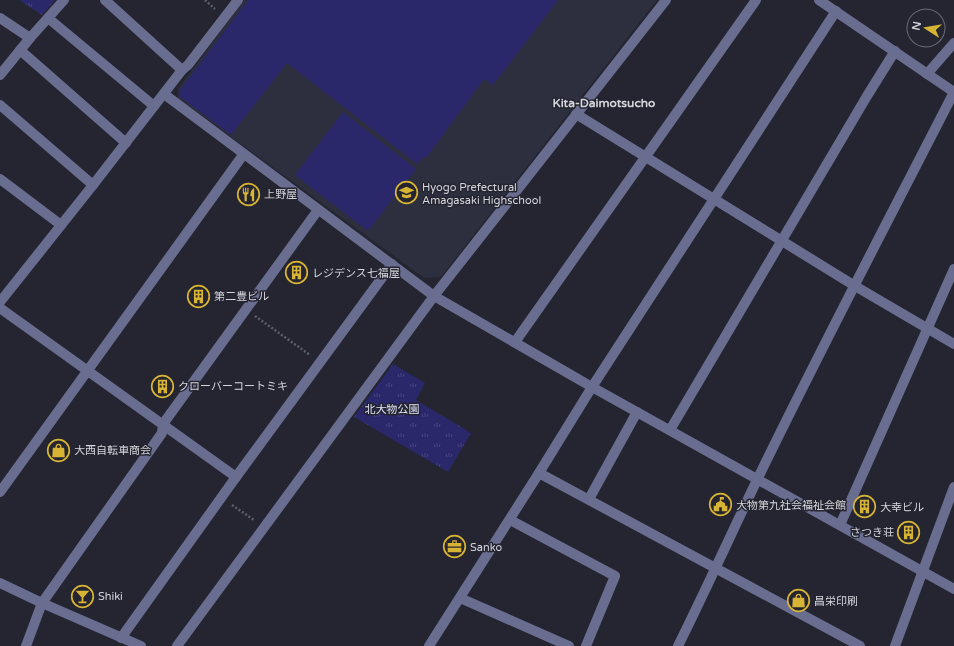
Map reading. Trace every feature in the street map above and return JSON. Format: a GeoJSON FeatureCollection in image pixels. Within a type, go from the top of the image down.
{"type":"FeatureCollection","features":[{"type":"Feature","properties":{"kind":"street"},"geometry":{"type":"LineString","coordinates":[[0,75],[64,0]]}},
{"type":"Feature","properties":{"kind":"street"},"geometry":{"type":"LineString","coordinates":[[105,0],[182,70]]}},
{"type":"Feature","properties":{"kind":"street"},"geometry":{"type":"LineString","coordinates":[[0,302],[238,0]]}},
{"type":"Feature","properties":{"kind":"street"},"geometry":{"type":"LineString","coordinates":[[177,646],[434,296],[666,0]]}},
{"type":"Feature","properties":{"kind":"street"},"geometry":{"type":"LineString","coordinates":[[516,342],[756,0]]}},
{"type":"Feature","properties":{"kind":"street"},"geometry":{"type":"LineString","coordinates":[[678,646],[758,479],[954,92],[819,0]]}},
{"type":"Feature","properties":{"kind":"street"},"geometry":{"type":"LineString","coordinates":[[433,645],[460,598],[592,387],[713,198],[836,11]]}},
{"type":"Feature","properties":{"kind":"street"},"geometry":{"type":"LineString","coordinates":[[0,18],[30,38]]}},
{"type":"Feature","properties":{"kind":"street"},"geometry":{"type":"LineString","coordinates":[[48,18],[154,106]]}},
{"type":"Feature","properties":{"kind":"street"},"geometry":{"type":"LineString","coordinates":[[927,74],[954,43]]}},
{"type":"Feature","properties":{"kind":"street"},"geometry":{"type":"LineString","coordinates":[[20,50],[126,143]]}},
{"type":"Feature","properties":{"kind":"street"},"geometry":{"type":"LineString","coordinates":[[670,430],[895,51]]}},
{"type":"Feature","properties":{"kind":"street"},"geometry":{"type":"LineString","coordinates":[[164,94],[243,155],[434,296],[592,387],[954,589]]}},
{"type":"Feature","properties":{"kind":"street"},"geometry":{"type":"LineString","coordinates":[[0,105],[93,185]]}},
{"type":"Feature","properties":{"kind":"street"},"geometry":{"type":"LineString","coordinates":[[576,114],[855,286],[954,344]]}},
{"type":"Feature","properties":{"kind":"street"},"geometry":{"type":"LineString","coordinates":[[0,492],[243,155]]}},
{"type":"Feature","properties":{"kind":"street"},"geometry":{"type":"LineString","coordinates":[[0,179],[61,225]]}},
{"type":"Feature","properties":{"kind":"street"},"geometry":{"type":"LineString","coordinates":[[26,646],[42,603],[162,433],[164,424],[318,210]]}},
{"type":"Feature","properties":{"kind":"street"},"geometry":{"type":"LineString","coordinates":[[121,638],[236,477],[392,264]]}},
{"type":"Feature","properties":{"kind":"street"},"geometry":{"type":"LineString","coordinates":[[840,525],[954,269]]}},
{"type":"Feature","properties":{"kind":"street"},"geometry":{"type":"LineString","coordinates":[[0,308],[236,477]]}},
{"type":"Feature","properties":{"kind":"street"},"geometry":{"type":"LineString","coordinates":[[589,499],[637,412]]}},
{"type":"Feature","properties":{"kind":"street"},"geometry":{"type":"LineString","coordinates":[[539,473],[860,646]]}},
{"type":"Feature","properties":{"kind":"street"},"geometry":{"type":"LineString","coordinates":[[895,646],[954,487]]}},
{"type":"Feature","properties":{"kind":"street"},"geometry":{"type":"LineString","coordinates":[[510,520],[615,576],[586,646]]}},
{"type":"Feature","properties":{"kind":"street"},"geometry":{"type":"LineString","coordinates":[[0,583],[138,646]]}},
{"type":"Feature","properties":{"kind":"street"},"geometry":{"type":"LineString","coordinates":[[460,598],[569,646]]}},
{"type":"Feature","properties":{"kind":"path"},"geometry":{"type":"LineString","coordinates":[[246,309],[320,362]]}},
{"type":"Feature","properties":{"kind":"path"},"geometry":{"type":"LineString","coordinates":[[222,497],[264,527]]}},
{"type":"Feature","properties":{"kind":"shaded area","name":"Hyogo Prefectural Amagasaki Highschool"},"geometry":{"type":"Polygon","coordinates":[[[244,0],[657,0],[441,277],[424,278],[178,98],[178,89],[244,0]]]}},
{"type":"Feature","properties":{"kind":"green space"},"geometry":{"type":"Polygon","coordinates":[[[19,0],[55,0],[42,15],[19,0]]]}},
{"type":"Feature","properties":{"kind":"green space"},"geometry":{"type":"Polygon","coordinates":[[[248,0],[558,0],[493,85],[484,79],[426,158],[423,157],[417,164],[287,63],[231,135],[179,96],[179,91],[248,0]]]}},
{"type":"Feature","properties":{"kind":"green space"},"geometry":{"type":"Polygon","coordinates":[[[343,112],[416,169],[368,231],[295,175],[343,112]]]}},
{"type":"Feature","properties":{"kind":"green space","name":"北大物公園"},"geometry":{"type":"Polygon","coordinates":[[[393,364],[425,383],[416,400],[471,433],[448,472],[354,417],[393,364]]]}},
{"type":"Feature","properties":{"kind":"place","name":"Hyogo Prefectural Amagasaki Highschool"},"geometry":{"type":"Point","coordinates":[407,193]}},
{"type":"Feature","properties":{"kind":"place","name":"上野屋"},"geometry":{"type":"Point","coordinates":[249,194]}},
{"type":"Feature","properties":{"kind":"place","name":"レジデンス七福屋"},"geometry":{"type":"Point","coordinates":[296,273]}},
{"type":"Feature","properties":{"kind":"place","name":"第二豊ビル"},"geometry":{"type":"Point","coordinates":[199,296]}},
{"type":"Feature","properties":{"kind":"place","name":"クローバーコートミキ"},"geometry":{"type":"Point","coordinates":[163,386]}},
{"type":"Feature","properties":{"kind":"place","name":"大西自転車商会"},"geometry":{"type":"Point","coordinates":[58,450]}},
{"type":"Feature","properties":{"kind":"place","name":"大物第九社会福祉会館"},"geometry":{"type":"Point","coordinates":[720,505]}},
{"type":"Feature","properties":{"kind":"place","name":"大幸ビル"},"geometry":{"type":"Point","coordinates":[865,507]}},
{"type":"Feature","properties":{"kind":"place","name":"さつき荘"},"geometry":{"type":"Point","coordinates":[909,532]}},
{"type":"Feature","properties":{"kind":"place","name":"Sanko"},"geometry":{"type":"Point","coordinates":[454,547]}},
{"type":"Feature","properties":{"kind":"place","name":"Shiki"},"geometry":{"type":"Point","coordinates":[82,596]}},
{"type":"Feature","properties":{"kind":"place","name":"昌栄印刷"},"geometry":{"type":"Point","coordinates":[798,601]}},
{"type":"Feature","properties":{"kind":"district","name":"Kita-Daimotsucho"},"geometry":{"type":"Point","coordinates":[604,103]}}]}
